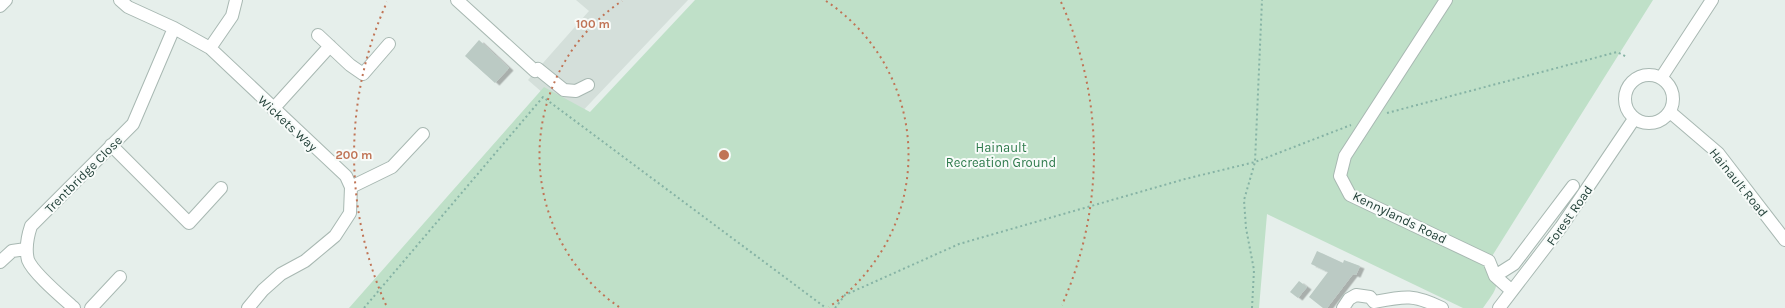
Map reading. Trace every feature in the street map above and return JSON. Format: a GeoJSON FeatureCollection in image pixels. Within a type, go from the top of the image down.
{"type":"FeatureCollection","features":[{"type":"Feature","properties":{"kind":"street"},"geometry":{"type":"LineString","coordinates":[[0,6],[6,0]]}},
{"type":"Feature","properties":{"kind":"street","name":"Wickets Way"},"geometry":{"type":"LineString","coordinates":[[120,0],[128,7],[174,28],[210,48],[273,109],[346,176],[351,187]]}},
{"type":"Feature","properties":{"kind":"street"},"geometry":{"type":"LineString","coordinates":[[210,48],[232,16],[236,0]]}},
{"type":"Feature","properties":{"kind":"street"},"geometry":{"type":"LineString","coordinates":[[457,0],[535,71],[538,69],[564,90],[576,92],[588,85]]}},
{"type":"Feature","properties":{"kind":"street","name":"Kennylands Road"},"geometry":{"type":"LineString","coordinates":[[1446,0],[1345,156],[1340,176],[1350,195],[1489,261],[1495,276],[1512,291]]}},
{"type":"Feature","properties":{"kind":"street"},"geometry":{"type":"LineString","coordinates":[[1661,78],[1712,0]]}},
{"type":"Feature","properties":{"kind":"street","name":"Trentbridge Close"},"geometry":{"type":"LineString","coordinates":[[26,249],[31,226],[133,124],[174,28]]}},
{"type":"Feature","properties":{"kind":"street"},"geometry":{"type":"LineString","coordinates":[[318,35],[355,69],[363,74],[389,44]]}},
{"type":"Feature","properties":{"kind":"street"},"geometry":{"type":"LineString","coordinates":[[273,109],[330,46]]}},
{"type":"Feature","properties":{"kind":"street"},"geometry":{"type":"LineString","coordinates":[[1650,75],[1661,78],[1668,84],[1672,91],[1673,100],[1670,112],[1656,123],[1647,124],[1634,119],[1625,105],[1625,96],[1628,87],[1641,76],[1650,75]]}},
{"type":"Feature","properties":{"kind":"street","name":"Hainault Road"},"geometry":{"type":"LineString","coordinates":[[1670,112],[1718,153],[1785,240]]}},
{"type":"Feature","properties":{"kind":"street","name":"Forest Road"},"geometry":{"type":"LineString","coordinates":[[1499,308],[1561,227],[1634,119]]}},
{"type":"Feature","properties":{"kind":"street"},"geometry":{"type":"LineString","coordinates":[[248,308],[281,274],[305,262],[335,236],[350,213],[351,187],[392,167],[423,134]]}},
{"type":"Feature","properties":{"kind":"street"},"geometry":{"type":"LineString","coordinates":[[111,145],[189,223],[221,188]]}},
{"type":"Feature","properties":{"kind":"street"},"geometry":{"type":"LineString","coordinates":[[1495,276],[1514,264],[1573,186]]}},
{"type":"Feature","properties":{"kind":"street"},"geometry":{"type":"LineString","coordinates":[[0,262],[12,251],[26,249],[29,262],[52,289],[74,308]]}},
{"type":"Feature","properties":{"kind":"street"},"geometry":{"type":"LineString","coordinates":[[91,308],[120,277]]}},
{"type":"Feature","properties":{"kind":"street"},"geometry":{"type":"LineString","coordinates":[[1343,308],[1349,299],[1356,295],[1370,297],[1373,305],[1404,296],[1428,301],[1442,308]]}},
{"type":"Feature","properties":{"kind":"path"},"geometry":{"type":"LineString","coordinates":[[1252,308],[1254,270],[1246,228],[1244,200],[1255,162],[1262,0]]}},
{"type":"Feature","properties":{"kind":"path"},"geometry":{"type":"LineString","coordinates":[[835,308],[846,295],[959,244],[1185,178],[1255,162],[1370,118],[1616,52],[1626,57]]}},
{"type":"Feature","properties":{"kind":"path"},"geometry":{"type":"LineString","coordinates":[[364,308],[544,98],[826,308]]}},
{"type":"Feature","properties":{"kind":"shaded area"},"geometry":{"type":"Polygon","coordinates":[[[576,0],[688,0],[574,120],[528,80],[589,11],[576,0]]]}},
{"type":"Feature","properties":{"kind":"green space","name":"Hainault Recreation Ground"},"geometry":{"type":"Polygon","coordinates":[[[695,0],[1653,0],[1489,261],[1495,276],[1496,286],[1483,308],[1463,308],[1267,214],[1259,308],[349,308],[544,87],[590,112],[695,0]]]}},
{"type":"Feature","properties":{"kind":"building"},"geometry":{"type":"Polygon","coordinates":[[[479,40],[509,68],[495,83],[465,56],[479,40]]]}},
{"type":"Feature","properties":{"kind":"building"},"geometry":{"type":"Polygon","coordinates":[[[1317,251],[1343,263],[1344,260],[1360,266],[1356,275],[1353,274],[1327,308],[1323,308],[1309,297],[1328,272],[1311,264],[1317,251]]]}},
{"type":"Feature","properties":{"kind":"building"},"geometry":{"type":"Polygon","coordinates":[[[1299,281],[1307,287],[1298,298],[1290,292],[1299,281]]]}}]}
